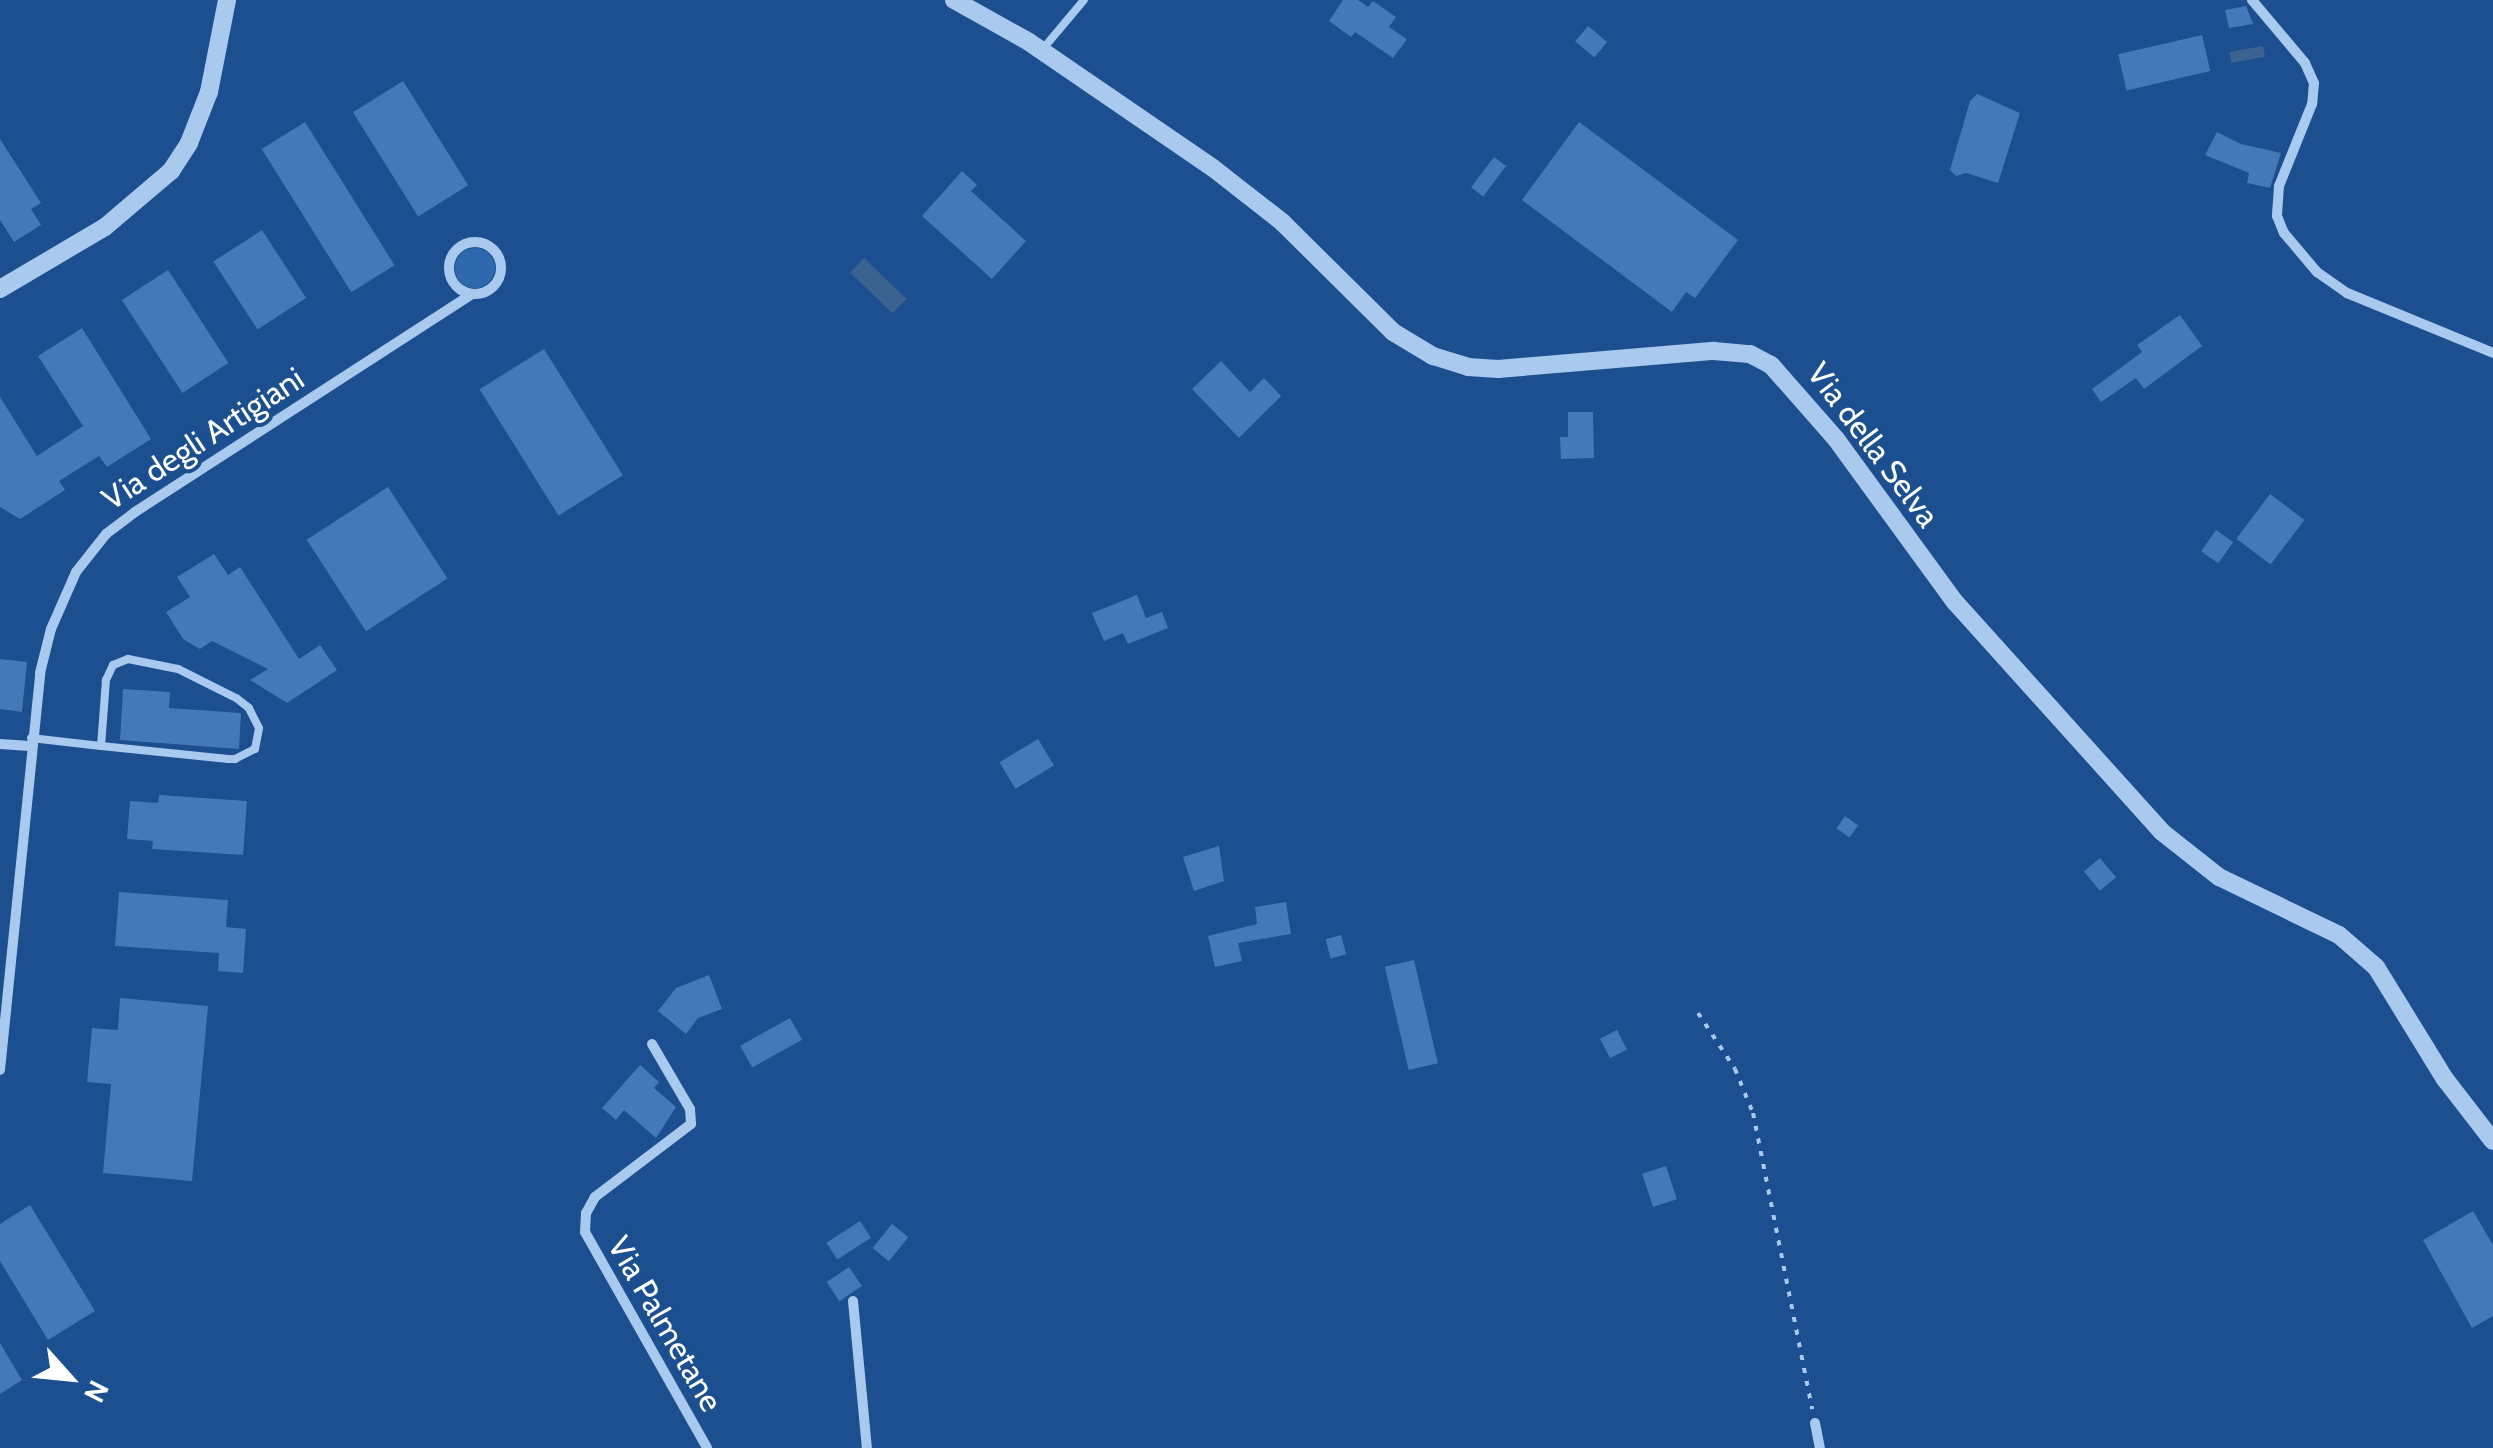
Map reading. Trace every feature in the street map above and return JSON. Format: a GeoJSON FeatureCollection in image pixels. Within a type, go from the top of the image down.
{"type":"FeatureCollection","features":[{"type":"Feature","properties":{"kind":"street"},"geometry":{"type":"LineString","coordinates":[[0,289],[106,227],[172,171],[189,143],[209,92],[227,0]]}},
{"type":"Feature","properties":{"kind":"street","name":"Via della Selva"},"geometry":{"type":"LineString","coordinates":[[954,0],[1042,50],[1152,123],[1264,207],[1364,306],[1406,342],[1432,356],[1468,367],[1498,368],[1724,351],[1750,354],[1771,365],[1836,439],[1966,615],[2162,832],[2220,877],[2329,929],[2368,959],[2395,993],[2456,1095],[2493,1142]]}},
{"type":"Feature","properties":{"kind":"street"},"geometry":{"type":"LineString","coordinates":[[2252,0],[2306,64],[2314,83],[2312,104],[2280,186],[2277,216],[2284,233],[2308,262],[2347,293],[2493,354]]}},
{"type":"Feature","properties":{"kind":"street","name":"Via degli Artigiani"},"geometry":{"type":"LineString","coordinates":[[0,1070],[30,742],[42,661],[76,572],[106,534],[472,294],[489,290],[500,276],[496,251],[480,242],[464,244],[450,264],[452,280],[472,294]]}},
{"type":"Feature","properties":{"kind":"street"},"geometry":{"type":"LineString","coordinates":[[0,744],[30,742]]}},
{"type":"Feature","properties":{"kind":"street","name":"Via Palmetane"},"geometry":{"type":"LineString","coordinates":[[652,1044],[690,1109],[691,1124],[595,1198],[586,1213],[585,1232],[707,1448]]}},
{"type":"Feature","properties":{"kind":"street"},"geometry":{"type":"LineString","coordinates":[[853,1301],[867,1448]]}},
{"type":"Feature","properties":{"kind":"street"},"geometry":{"type":"LineString","coordinates":[[1814,1423],[1820,1448]]}},
{"type":"Feature","properties":{"kind":"lane"},"geometry":{"type":"LineString","coordinates":[[1042,50],[1084,0]]}},
{"type":"Feature","properties":{"kind":"lane"},"geometry":{"type":"LineString","coordinates":[[30,742],[235,759],[254,750],[259,728],[249,708],[236,698],[178,669],[128,659],[113,666],[106,680],[101,746]]}},
{"type":"Feature","properties":{"kind":"path"},"geometry":{"type":"LineString","coordinates":[[1698,1014],[1735,1069],[1753,1113],[1814,1423]]}},
{"type":"Feature","properties":{"kind":"shaded area"},"geometry":{"type":"Polygon","coordinates":[[[2263,46],[2265,57],[2231,63],[2230,52],[2263,46]]]}},
{"type":"Feature","properties":{"kind":"shaded area"},"geometry":{"type":"Polygon","coordinates":[[[475,248],[489,254],[495,268],[489,282],[475,288],[461,282],[455,268],[461,254],[475,248]]]}},
{"type":"Feature","properties":{"kind":"shaded area"},"geometry":{"type":"Polygon","coordinates":[[[864,258],[906,299],[893,313],[850,272],[864,258]]]}},
{"type":"Feature","properties":{"kind":"building"},"geometry":{"type":"Polygon","coordinates":[[[1343,0],[1358,0],[1368,7],[1373,1],[1396,17],[1389,27],[1407,39],[1393,58],[1355,32],[1351,37],[1329,21],[1343,0]]]}},
{"type":"Feature","properties":{"kind":"building"},"geometry":{"type":"Polygon","coordinates":[[[2246,6],[2253,24],[2229,28],[2225,10],[2246,6]]]}},
{"type":"Feature","properties":{"kind":"building"},"geometry":{"type":"Polygon","coordinates":[[[1588,26],[1607,42],[1594,57],[1575,41],[1588,26]]]}},
{"type":"Feature","properties":{"kind":"building"},"geometry":{"type":"Polygon","coordinates":[[[2202,35],[2210,71],[2127,90],[2118,54],[2202,35]]]}},
{"type":"Feature","properties":{"kind":"building"},"geometry":{"type":"Polygon","coordinates":[[[403,81],[468,185],[418,217],[353,112],[403,81]]]}},
{"type":"Feature","properties":{"kind":"building"},"geometry":{"type":"Polygon","coordinates":[[[1977,94],[2020,113],[1998,183],[1966,173],[1956,176],[1950,170],[1970,101],[1977,94]]]}},
{"type":"Feature","properties":{"kind":"building"},"geometry":{"type":"Polygon","coordinates":[[[305,122],[395,265],[351,292],[262,149],[305,122]]]}},
{"type":"Feature","properties":{"kind":"building"},"geometry":{"type":"Polygon","coordinates":[[[1579,122],[1738,240],[1695,298],[1686,292],[1672,312],[1522,200],[1579,122]]]}},
{"type":"Feature","properties":{"kind":"building"},"geometry":{"type":"Polygon","coordinates":[[[2217,132],[2241,144],[2281,153],[2270,188],[2247,183],[2249,173],[2205,155],[2217,132]]]}},
{"type":"Feature","properties":{"kind":"building"},"geometry":{"type":"Polygon","coordinates":[[[0,139],[41,203],[31,209],[41,225],[14,242],[0,220],[0,139]]]}},
{"type":"Feature","properties":{"kind":"building"},"geometry":{"type":"Polygon","coordinates":[[[1494,157],[1506,166],[1483,196],[1471,187],[1494,157]]]}},
{"type":"Feature","properties":{"kind":"building"},"geometry":{"type":"Polygon","coordinates":[[[962,171],[977,185],[971,191],[1026,241],[992,279],[922,216],[962,171]]]}},
{"type":"Feature","properties":{"kind":"building"},"geometry":{"type":"Polygon","coordinates":[[[262,230],[306,298],[257,330],[213,262],[262,230]]]}},
{"type":"Feature","properties":{"kind":"building"},"geometry":{"type":"Polygon","coordinates":[[[168,270],[228,363],[182,393],[122,300],[168,270]]]}},
{"type":"Feature","properties":{"kind":"building"},"geometry":{"type":"Polygon","coordinates":[[[2180,315],[2202,346],[2144,389],[2136,378],[2101,402],[2092,389],[2142,352],[2137,345],[2180,315]]]}},
{"type":"Feature","properties":{"kind":"building"},"geometry":{"type":"Polygon","coordinates":[[[82,328],[151,439],[107,467],[99,456],[59,481],[65,490],[20,519],[0,507],[0,397],[37,456],[83,426],[38,356],[82,328]]]}},
{"type":"Feature","properties":{"kind":"building"},"geometry":{"type":"Polygon","coordinates":[[[544,349],[623,475],[559,516],[480,389],[544,349]]]}},
{"type":"Feature","properties":{"kind":"building"},"geometry":{"type":"Polygon","coordinates":[[[1221,361],[1250,392],[1264,378],[1281,396],[1239,438],[1192,389],[1221,361]]]}},
{"type":"Feature","properties":{"kind":"building"},"geometry":{"type":"Polygon","coordinates":[[[1568,412],[1593,412],[1594,458],[1561,459],[1560,437],[1568,437],[1568,412]]]}},
{"type":"Feature","properties":{"kind":"building"},"geometry":{"type":"Polygon","coordinates":[[[388,487],[447,578],[366,631],[307,540],[388,487]]]}},
{"type":"Feature","properties":{"kind":"building"},"geometry":{"type":"Polygon","coordinates":[[[2270,494],[2304,520],[2271,565],[2236,539],[2270,494]]]}},
{"type":"Feature","properties":{"kind":"building"},"geometry":{"type":"Polygon","coordinates":[[[2216,530],[2233,542],[2218,563],[2201,551],[2216,530]]]}},
{"type":"Feature","properties":{"kind":"building"},"geometry":{"type":"Polygon","coordinates":[[[214,554],[228,575],[240,567],[299,659],[320,645],[337,670],[287,703],[250,680],[268,669],[212,641],[200,649],[183,639],[166,612],[190,597],[177,577],[214,554]]]}},
{"type":"Feature","properties":{"kind":"building"},"geometry":{"type":"Polygon","coordinates":[[[1137,595],[1146,618],[1162,612],[1168,628],[1128,644],[1123,633],[1104,641],[1092,613],[1137,595]]]}},
{"type":"Feature","properties":{"kind":"building"},"geometry":{"type":"Polygon","coordinates":[[[0,659],[27,662],[22,712],[0,709],[0,659]]]}},
{"type":"Feature","properties":{"kind":"building"},"geometry":{"type":"Polygon","coordinates":[[[123,689],[170,692],[169,708],[241,713],[239,749],[120,740],[123,689]]]}},
{"type":"Feature","properties":{"kind":"building"},"geometry":{"type":"Polygon","coordinates":[[[1038,739],[1054,766],[1015,789],[999,762],[1038,739]]]}},
{"type":"Feature","properties":{"kind":"building"},"geometry":{"type":"Polygon","coordinates":[[[159,795],[247,801],[243,855],[152,849],[153,841],[127,839],[130,801],[158,803],[159,795]]]}},
{"type":"Feature","properties":{"kind":"building"},"geometry":{"type":"Polygon","coordinates":[[[1845,816],[1858,825],[1850,837],[1836,828],[1845,816]]]}},
{"type":"Feature","properties":{"kind":"building"},"geometry":{"type":"Polygon","coordinates":[[[1219,846],[1224,881],[1194,891],[1183,857],[1219,846]]]}},
{"type":"Feature","properties":{"kind":"building"},"geometry":{"type":"Polygon","coordinates":[[[2100,858],[2116,877],[2100,891],[2084,871],[2100,858]]]}},
{"type":"Feature","properties":{"kind":"building"},"geometry":{"type":"Polygon","coordinates":[[[119,892],[228,900],[226,927],[246,929],[243,973],[218,971],[219,953],[115,946],[119,892]]]}},
{"type":"Feature","properties":{"kind":"building"},"geometry":{"type":"Polygon","coordinates":[[[1286,902],[1291,934],[1238,943],[1242,961],[1215,967],[1208,936],[1257,924],[1255,907],[1286,902]]]}},
{"type":"Feature","properties":{"kind":"building"},"geometry":{"type":"Polygon","coordinates":[[[1341,935],[1346,954],[1331,958],[1326,939],[1341,935]]]}},
{"type":"Feature","properties":{"kind":"building"},"geometry":{"type":"Polygon","coordinates":[[[1414,960],[1438,1063],[1409,1070],[1385,967],[1414,960]]]}},
{"type":"Feature","properties":{"kind":"building"},"geometry":{"type":"Polygon","coordinates":[[[709,975],[722,1009],[698,1018],[686,1034],[658,1011],[676,988],[709,975]]]}},
{"type":"Feature","properties":{"kind":"building"},"geometry":{"type":"Polygon","coordinates":[[[120,998],[208,1006],[192,1181],[103,1173],[111,1084],[87,1082],[92,1028],[118,1030],[120,998]]]}},
{"type":"Feature","properties":{"kind":"building"},"geometry":{"type":"Polygon","coordinates":[[[790,1018],[802,1040],[752,1067],[740,1046],[790,1018]]]}},
{"type":"Feature","properties":{"kind":"building"},"geometry":{"type":"Polygon","coordinates":[[[1617,1030],[1627,1050],[1610,1058],[1600,1039],[1617,1030]]]}},
{"type":"Feature","properties":{"kind":"building"},"geometry":{"type":"Polygon","coordinates":[[[640,1065],[659,1082],[654,1088],[676,1107],[656,1138],[624,1110],[616,1120],[602,1108],[640,1065]]]}},
{"type":"Feature","properties":{"kind":"building"},"geometry":{"type":"Polygon","coordinates":[[[1666,1166],[1677,1199],[1653,1207],[1642,1174],[1666,1166]]]}},
{"type":"Feature","properties":{"kind":"building"},"geometry":{"type":"Polygon","coordinates":[[[30,1205],[95,1311],[48,1340],[0,1261],[0,1224],[30,1205]]]}},
{"type":"Feature","properties":{"kind":"building"},"geometry":{"type":"Polygon","coordinates":[[[2473,1211],[2493,1245],[2493,1316],[2472,1328],[2423,1240],[2473,1211]]]}},
{"type":"Feature","properties":{"kind":"building"},"geometry":{"type":"Polygon","coordinates":[[[860,1221],[871,1238],[837,1260],[826,1243],[860,1221]]]}},
{"type":"Feature","properties":{"kind":"building"},"geometry":{"type":"Polygon","coordinates":[[[892,1224],[908,1237],[889,1261],[872,1248],[892,1224]]]}},
{"type":"Feature","properties":{"kind":"building"},"geometry":{"type":"Polygon","coordinates":[[[849,1267],[862,1286],[839,1301],[827,1282],[849,1267]]]}},
{"type":"Feature","properties":{"kind":"building"},"geometry":{"type":"Polygon","coordinates":[[[0,1343],[22,1380],[0,1394],[0,1343]]]}}]}
